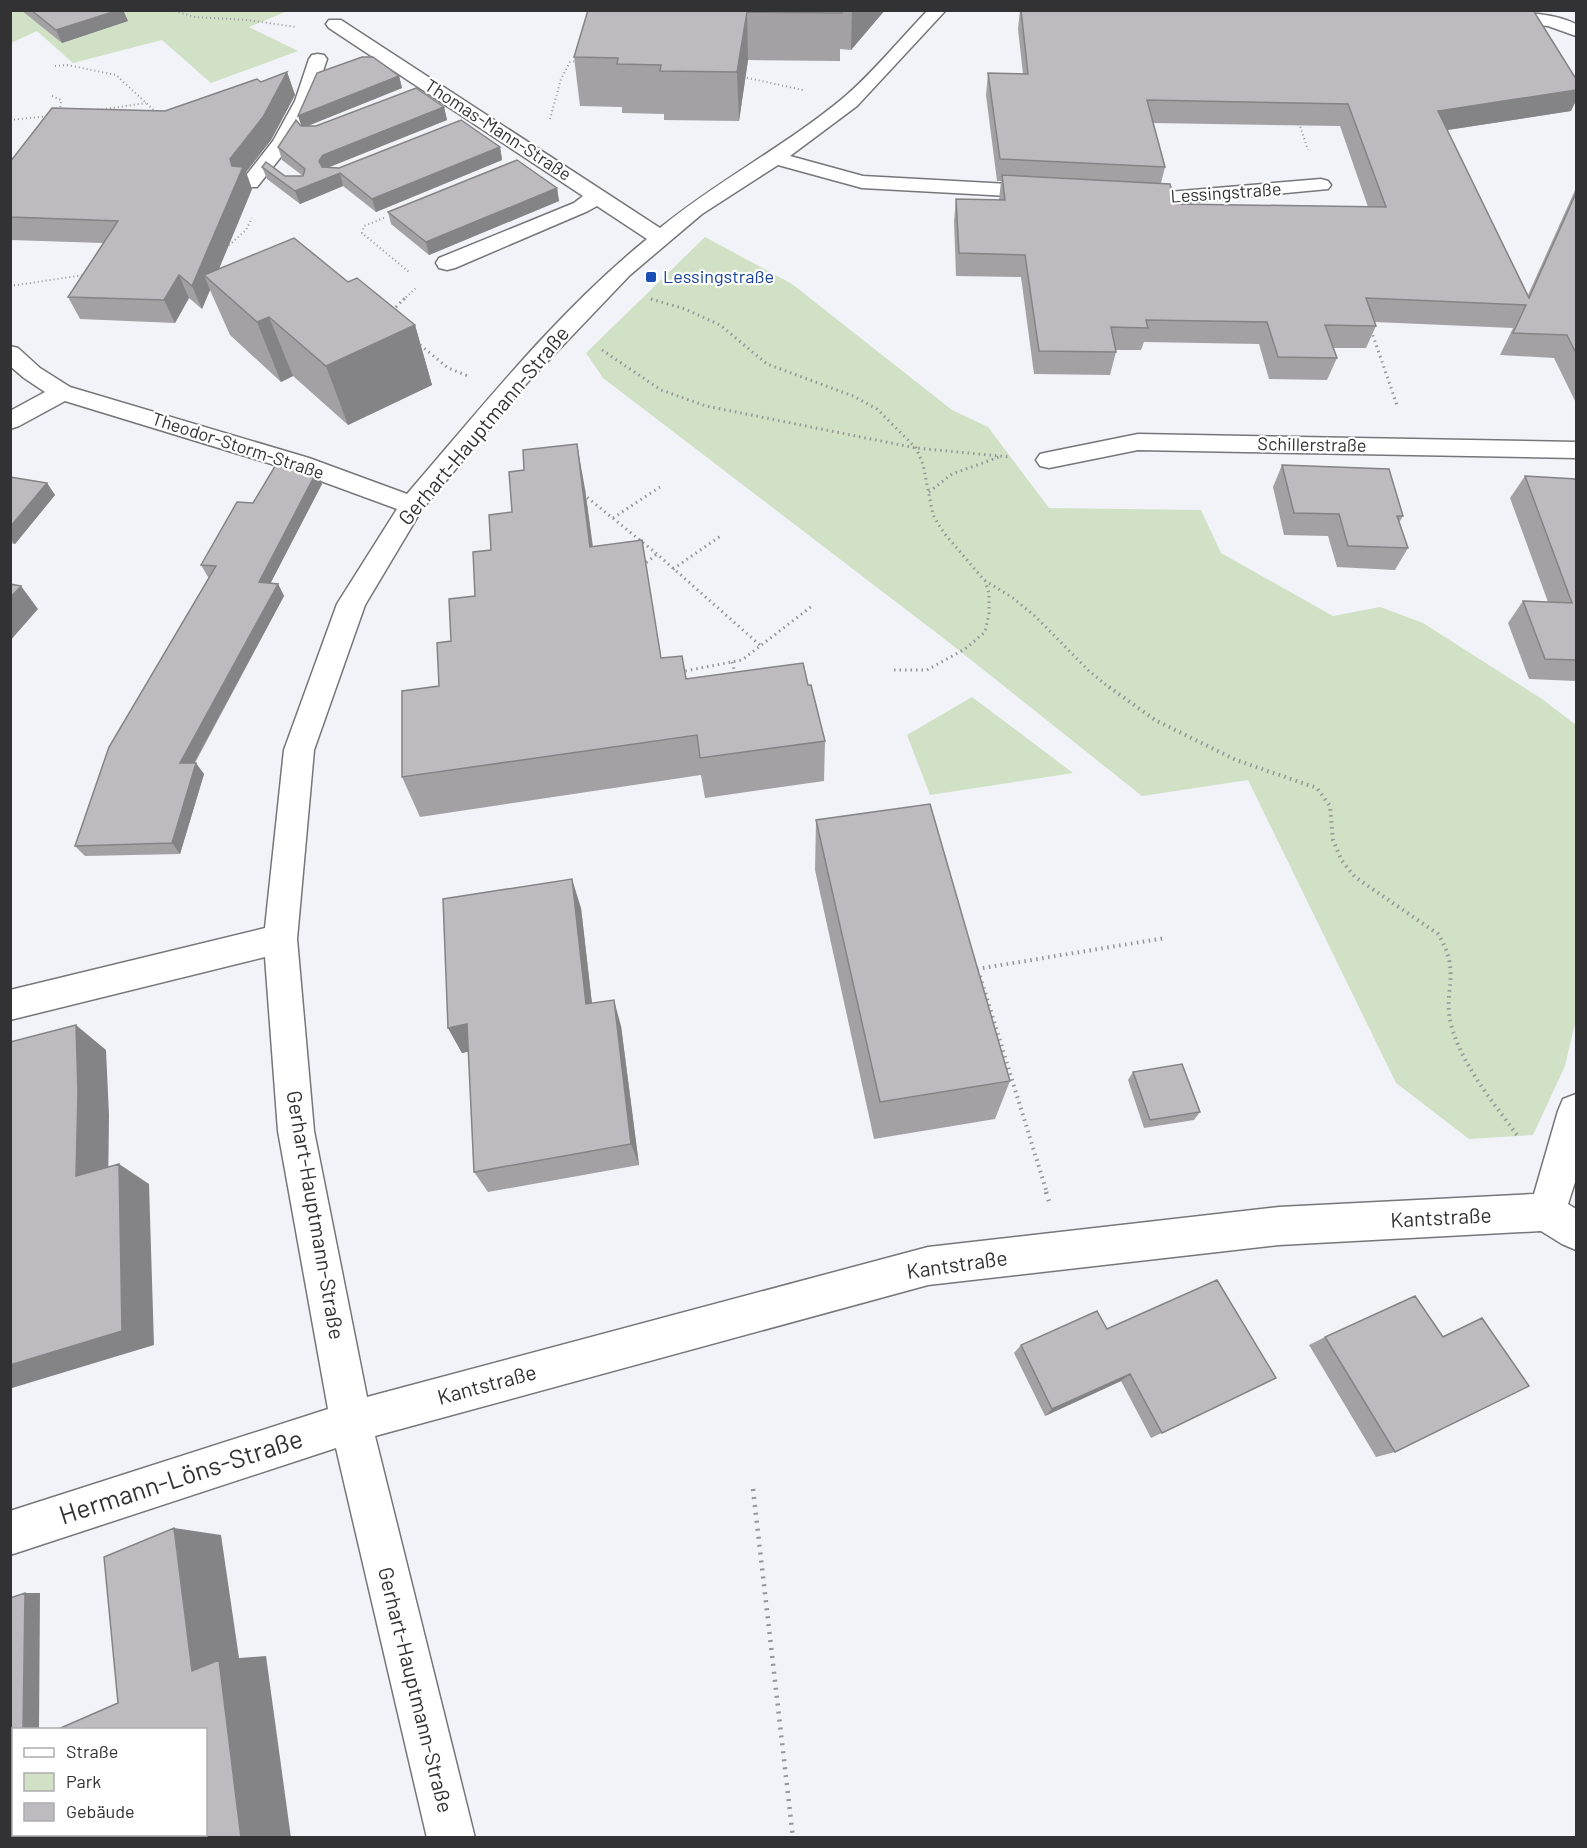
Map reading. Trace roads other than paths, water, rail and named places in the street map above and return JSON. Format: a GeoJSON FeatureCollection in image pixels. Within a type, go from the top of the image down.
{"type":"FeatureCollection","features":[{"type":"Feature","properties":{"kind":"street","name":"Gerhart-Hauptmann-Straße"},"geometry":{"type":"LineString","coordinates":[[451,1838],[351,1422],[296,1131],[280,939],[299,750],[351,604],[412,505],[513,386],[566,327],[660,238],[695,210],[775,158],[850,102],[938,10]]}},
{"type":"Feature","properties":{"kind":"street"},"geometry":{"type":"LineString","coordinates":[[1477,16],[1524,18],[1566,24],[1576,31]]}},
{"type":"Feature","properties":{"kind":"street"},"geometry":{"type":"LineString","coordinates":[[361,40],[365,20]]}},
{"type":"Feature","properties":{"kind":"street","name":"Thomas-Mann-Straße"},"geometry":{"type":"LineString","coordinates":[[335,24],[506,134],[660,238]]}},
{"type":"Feature","properties":{"kind":"street"},"geometry":{"type":"LineString","coordinates":[[250,183],[275,166],[282,144],[304,101],[318,59]]}},
{"type":"Feature","properties":{"kind":"street"},"geometry":{"type":"LineString","coordinates":[[410,94],[431,86]]}},
{"type":"Feature","properties":{"kind":"street"},"geometry":{"type":"LineString","coordinates":[[456,126],[478,117]]}},
{"type":"Feature","properties":{"kind":"street"},"geometry":{"type":"LineString","coordinates":[[515,164],[537,155]]}},
{"type":"Feature","properties":{"kind":"street"},"geometry":{"type":"LineString","coordinates":[[775,158],[862,182],[1063,193]]}},
{"type":"Feature","properties":{"kind":"street","name":"Lessingstraße"},"geometry":{"type":"LineString","coordinates":[[1110,195],[1169,198],[1321,185]]}},
{"type":"Feature","properties":{"kind":"street"},"geometry":{"type":"LineString","coordinates":[[447,263],[581,207],[597,196]]}},
{"type":"Feature","properties":{"kind":"street","name":"Theodor-Storm-Straße"},"geometry":{"type":"LineString","coordinates":[[10,353],[32,373],[62,392],[300,464],[412,505]]}},
{"type":"Feature","properties":{"kind":"street"},"geometry":{"type":"LineString","coordinates":[[10,386],[32,373]]}},
{"type":"Feature","properties":{"kind":"street"},"geometry":{"type":"LineString","coordinates":[[10,421],[62,392]]}},
{"type":"Feature","properties":{"kind":"street","name":"Schillerstraße"},"geometry":{"type":"LineString","coordinates":[[1049,460],[1138,442],[1576,450]]}},
{"type":"Feature","properties":{"kind":"street"},"geometry":{"type":"LineString","coordinates":[[10,1005],[280,939]]}},
{"type":"Feature","properties":{"kind":"street"},"geometry":{"type":"LineString","coordinates":[[1559,1211],[1576,1111]]}},
{"type":"Feature","properties":{"kind":"street","name":"Kantstraße"},"geometry":{"type":"LineString","coordinates":[[351,1422],[927,1266],[1279,1226],[1559,1211]]}},
{"type":"Feature","properties":{"kind":"street","name":"Hermann-Löns-Straße"},"geometry":{"type":"LineString","coordinates":[[10,1533],[351,1422]]}},
{"type":"Feature","properties":{"kind":"place","name":"Lessingstraße"},"geometry":{"type":"Point","coordinates":[651,277]}}]}
